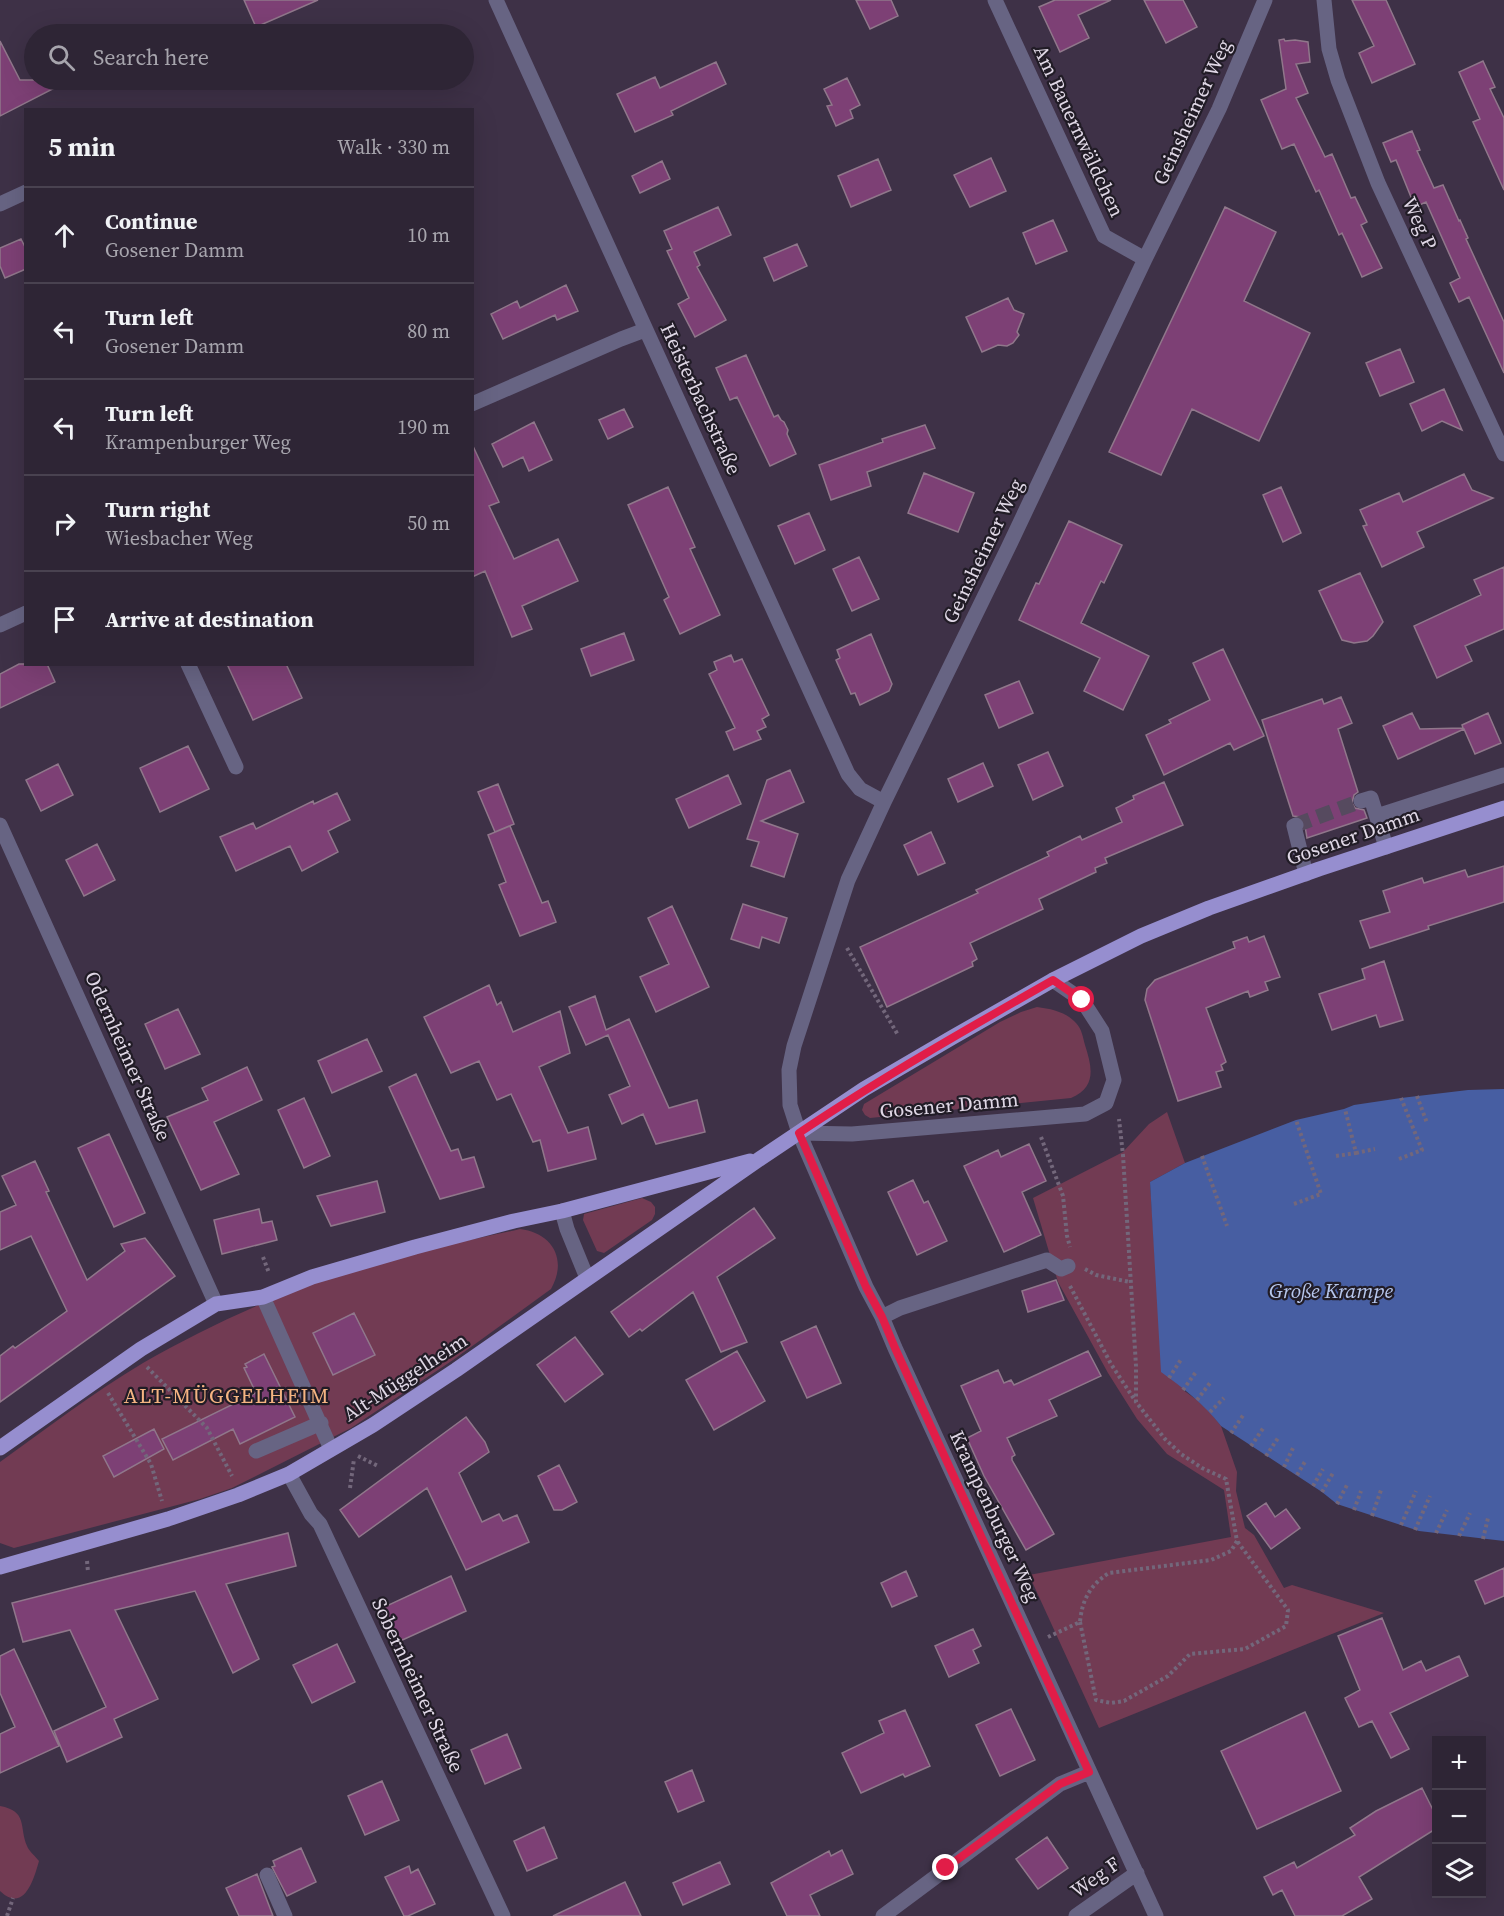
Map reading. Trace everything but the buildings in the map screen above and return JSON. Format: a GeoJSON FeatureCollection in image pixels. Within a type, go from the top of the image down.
{"type":"FeatureCollection","features":[{"type":"Feature","properties":{"kind":"main road","name":"Gosener Damm"},"geometry":{"type":"LineString","coordinates":[[799,1133],[883,1078],[1053,980],[1141,936],[1209,908],[1386,846],[1504,808]]}},
{"type":"Feature","properties":{"kind":"main road","name":"Alt-Müggelheim"},"geometry":{"type":"LineString","coordinates":[[0,1567],[168,1519],[290,1474],[438,1383],[799,1133]]}},
{"type":"Feature","properties":{"kind":"main road","name":"Alt-Müggelheim"},"geometry":{"type":"LineString","coordinates":[[0,1448],[134,1354],[216,1304],[263,1297],[312,1277],[370,1260],[761,1158]]}},
{"type":"Feature","properties":{"kind":"street","name":"Heisterbachstraße"},"geometry":{"type":"LineString","coordinates":[[496,0],[848,774],[860,789],[884,802]]}},
{"type":"Feature","properties":{"kind":"street","name":"Am Bauernwäldchen"},"geometry":{"type":"LineString","coordinates":[[995,0],[1104,236],[1145,259]]}},
{"type":"Feature","properties":{"kind":"street","name":"Geinsheimer Weg"},"geometry":{"type":"LineString","coordinates":[[799,1133],[790,1105],[789,1070],[794,1046],[848,880],[1219,109],[1265,0]]}},
{"type":"Feature","properties":{"kind":"street","name":"Weg P"},"geometry":{"type":"LineString","coordinates":[[1324,0],[1329,49],[1338,80],[1378,183],[1504,454]]}},
{"type":"Feature","properties":{"kind":"street"},"geometry":{"type":"LineString","coordinates":[[0,204],[24,193]]}},
{"type":"Feature","properties":{"kind":"street"},"geometry":{"type":"LineString","coordinates":[[474,403],[645,330]]}},
{"type":"Feature","properties":{"kind":"street"},"geometry":{"type":"LineString","coordinates":[[0,625],[24,614]]}},
{"type":"Feature","properties":{"kind":"street"},"geometry":{"type":"LineString","coordinates":[[189,666],[236,767]]}},
{"type":"Feature","properties":{"kind":"street"},"geometry":{"type":"LineString","coordinates":[[1377,816],[1504,775]]}},
{"type":"Feature","properties":{"kind":"street"},"geometry":{"type":"LineString","coordinates":[[1361,801],[1371,798],[1386,846]]}},
{"type":"Feature","properties":{"kind":"street","name":"Odernheimer Straße"},"geometry":{"type":"LineString","coordinates":[[0,825],[216,1304]]}},
{"type":"Feature","properties":{"kind":"street"},"geometry":{"type":"LineString","coordinates":[[1296,825],[1294,826],[1306,874]]}},
{"type":"Feature","properties":{"kind":"street","name":"Gosener Damm"},"geometry":{"type":"LineString","coordinates":[[799,1133],[852,1134],[1085,1114],[1106,1103],[1114,1080],[1102,1031],[1082,1000],[1053,980]]}},
{"type":"Feature","properties":{"kind":"street","name":"Krampenburger Weg"},"geometry":{"type":"LineString","coordinates":[[799,1133],[866,1287],[882,1317],[1156,1916]]}},
{"type":"Feature","properties":{"kind":"street"},"geometry":{"type":"LineString","coordinates":[[562,1211],[587,1278]]}},
{"type":"Feature","properties":{"kind":"street"},"geometry":{"type":"LineString","coordinates":[[882,1317],[900,1308],[1047,1260],[1070,1267]]}},
{"type":"Feature","properties":{"kind":"street"},"geometry":{"type":"LineString","coordinates":[[263,1297],[331,1449]]}},
{"type":"Feature","properties":{"kind":"street"},"geometry":{"type":"LineString","coordinates":[[256,1451],[321,1423]]}},
{"type":"Feature","properties":{"kind":"street","name":"Sobernheimer Straße"},"geometry":{"type":"LineString","coordinates":[[290,1474],[311,1514],[320,1524],[503,1916]]}},
{"type":"Feature","properties":{"kind":"street"},"geometry":{"type":"LineString","coordinates":[[883,1916],[1060,1784],[1089,1772]]}},
{"type":"Feature","properties":{"kind":"street","name":"Weg F"},"geometry":{"type":"LineString","coordinates":[[1076,1916],[1137,1873]]}},
{"type":"Feature","properties":{"kind":"street"},"geometry":{"type":"LineString","coordinates":[[267,1875],[285,1916]]}},
{"type":"Feature","properties":{"kind":"path"},"geometry":{"type":"LineString","coordinates":[[829,936],[843,941],[898,1035]]}},
{"type":"Feature","properties":{"kind":"path"},"geometry":{"type":"LineString","coordinates":[[1417,1096],[1426,1123]]}},
{"type":"Feature","properties":{"kind":"path"},"geometry":{"type":"LineString","coordinates":[[1399,1159],[1422,1150],[1401,1098]]}},
{"type":"Feature","properties":{"kind":"path"},"geometry":{"type":"LineString","coordinates":[[1344,1109],[1356,1153]]}},
{"type":"Feature","properties":{"kind":"path"},"geometry":{"type":"LineString","coordinates":[[1119,1119],[1123,1155],[1136,1402]]}},
{"type":"Feature","properties":{"kind":"path"},"geometry":{"type":"LineString","coordinates":[[1294,1204],[1321,1194],[1296,1120]]}},
{"type":"Feature","properties":{"kind":"path"},"geometry":{"type":"LineString","coordinates":[[1041,1137],[1063,1196],[1070,1267],[1111,1364],[1136,1402],[1165,1439],[1181,1454],[1202,1468],[1226,1479],[1237,1541],[1288,1611],[1286,1626],[1245,1649],[1190,1653],[1168,1676],[1124,1701],[1111,1703],[1096,1700],[1080,1622],[1081,1608],[1088,1592],[1097,1581],[1108,1573],[1212,1560],[1231,1551],[1237,1541]]}},
{"type":"Feature","properties":{"kind":"path"},"geometry":{"type":"LineString","coordinates":[[1336,1156],[1375,1149]]}},
{"type":"Feature","properties":{"kind":"path"},"geometry":{"type":"LineString","coordinates":[[1202,1156],[1227,1226]]}},
{"type":"Feature","properties":{"kind":"path"},"geometry":{"type":"LineString","coordinates":[[1070,1267],[1130,1282]]}},
{"type":"Feature","properties":{"kind":"path"},"geometry":{"type":"LineString","coordinates":[[134,1354],[207,1428],[232,1476],[238,1495]]}},
{"type":"Feature","properties":{"kind":"path"},"geometry":{"type":"LineString","coordinates":[[1170,1378],[1182,1358]]}},
{"type":"Feature","properties":{"kind":"path"},"geometry":{"type":"LineString","coordinates":[[1183,1390],[1196,1372]]}},
{"type":"Feature","properties":{"kind":"path"},"geometry":{"type":"LineString","coordinates":[[99,1378],[151,1464],[168,1519]]}},
{"type":"Feature","properties":{"kind":"path"},"geometry":{"type":"LineString","coordinates":[[1197,1400],[1210,1383]]}},
{"type":"Feature","properties":{"kind":"path"},"geometry":{"type":"LineString","coordinates":[[1210,1412],[1224,1398]]}},
{"type":"Feature","properties":{"kind":"path"},"geometry":{"type":"LineString","coordinates":[[1231,1433],[1244,1414]]}},
{"type":"Feature","properties":{"kind":"path"},"geometry":{"type":"LineString","coordinates":[[1251,1446],[1264,1427]]}},
{"type":"Feature","properties":{"kind":"path"},"geometry":{"type":"LineString","coordinates":[[1266,1456],[1278,1438]]}},
{"type":"Feature","properties":{"kind":"path"},"geometry":{"type":"LineString","coordinates":[[1284,1467],[1293,1448]]}},
{"type":"Feature","properties":{"kind":"path"},"geometry":{"type":"LineString","coordinates":[[350,1488],[354,1454],[378,1466]]}},
{"type":"Feature","properties":{"kind":"path"},"geometry":{"type":"LineString","coordinates":[[1297,1475],[1306,1460]]}},
{"type":"Feature","properties":{"kind":"path"},"geometry":{"type":"LineString","coordinates":[[1313,1486],[1323,1469]]}},
{"type":"Feature","properties":{"kind":"path"},"geometry":{"type":"LineString","coordinates":[[1322,1492],[1333,1473]]}},
{"type":"Feature","properties":{"kind":"path"},"geometry":{"type":"LineString","coordinates":[[1337,1504],[1347,1485]]}},
{"type":"Feature","properties":{"kind":"path"},"geometry":{"type":"LineString","coordinates":[[1372,1516],[1381,1490]]}},
{"type":"Feature","properties":{"kind":"path"},"geometry":{"type":"LineString","coordinates":[[1354,1510],[1361,1491]]}},
{"type":"Feature","properties":{"kind":"path"},"geometry":{"type":"LineString","coordinates":[[1401,1525],[1416,1491]]}},
{"type":"Feature","properties":{"kind":"path"},"geometry":{"type":"LineString","coordinates":[[1415,1530],[1431,1496]]}},
{"type":"Feature","properties":{"kind":"path"},"geometry":{"type":"LineString","coordinates":[[1436,1533],[1447,1510]]}},
{"type":"Feature","properties":{"kind":"path"},"geometry":{"type":"LineString","coordinates":[[1459,1536],[1470,1513]]}},
{"type":"Feature","properties":{"kind":"path"},"geometry":{"type":"LineString","coordinates":[[1483,1539],[1488,1518]]}},
{"type":"Feature","properties":{"kind":"path"},"geometry":{"type":"LineString","coordinates":[[87,1561],[88,1572]]}},
{"type":"Feature","properties":{"kind":"path"},"geometry":{"type":"LineString","coordinates":[[1031,1645],[1080,1622]]}},
{"type":"Feature","properties":{"kind":"path"},"geometry":{"type":"LineString","coordinates":[[7,1916],[13,1898]]}},
{"type":"Feature","properties":{"kind":"shaded area"},"geometry":{"type":"Polygon","coordinates":[[[1037,1007],[1063,1014],[1072,1019],[1080,1028],[1091,1069],[1089,1082],[1079,1093],[1071,1098],[870,1118],[865,1115],[862,1110],[864,1104],[1000,1022],[1037,1007]]]}},
{"type":"Feature","properties":{"kind":"shaded area"},"geometry":{"type":"Polygon","coordinates":[[[1167,1112],[1185,1163],[1150,1182],[1158,1304],[1170,1378],[1210,1412],[1221,1426],[1237,1472],[1236,1491],[1245,1528],[1254,1535],[1284,1588],[1292,1585],[1384,1613],[1099,1728],[1029,1575],[1231,1537],[1224,1490],[1167,1454],[1137,1419],[1108,1373],[1058,1282],[1033,1198],[1123,1152],[1149,1124],[1167,1112]]]}},
{"type":"Feature","properties":{"kind":"shaded area"},"geometry":{"type":"Polygon","coordinates":[[[642,1198],[651,1202],[655,1207],[652,1220],[604,1253],[597,1251],[583,1220],[584,1214],[642,1198]]]}},
{"type":"Feature","properties":{"kind":"shaded area"},"geometry":{"type":"Polygon","coordinates":[[[520,1229],[541,1236],[554,1249],[558,1268],[551,1289],[453,1360],[351,1428],[232,1488],[200,1499],[14,1548],[0,1543],[0,1462],[124,1374],[228,1319],[317,1282],[395,1257],[520,1229]]]}},
{"type":"Feature","properties":{"kind":"shaded area"},"geometry":{"type":"Polygon","coordinates":[[[0,1806],[9,1808],[19,1816],[27,1846],[39,1861],[27,1891],[16,1899],[0,1891],[0,1806]]]}},
{"type":"Feature","properties":{"kind":"water","name":"Große Krampe"},"geometry":{"type":"Polygon","coordinates":[[[1504,1089],[1504,1541],[1419,1531],[1337,1504],[1221,1426],[1200,1403],[1161,1372],[1150,1182],[1185,1163],[1296,1120],[1354,1105],[1468,1090],[1504,1089]]]}},
{"type":"Feature","properties":{"kind":"tunnel"},"geometry":{"type":"LineString","coordinates":[[1296,825],[1361,801]]}},
{"type":"Feature","properties":{"kind":"district","name":"ALT-MÜGGELHEIM"},"geometry":{"type":"Point","coordinates":[227,1395]}},
{"type":"Feature","properties":{"kind":"route"},"geometry":{"type":"LineString","coordinates":[[946,1868],[1060,1784],[1089,1772],[882,1317],[866,1287],[799,1133],[864,1089],[1053,980],[1082,1000]]}}]}
